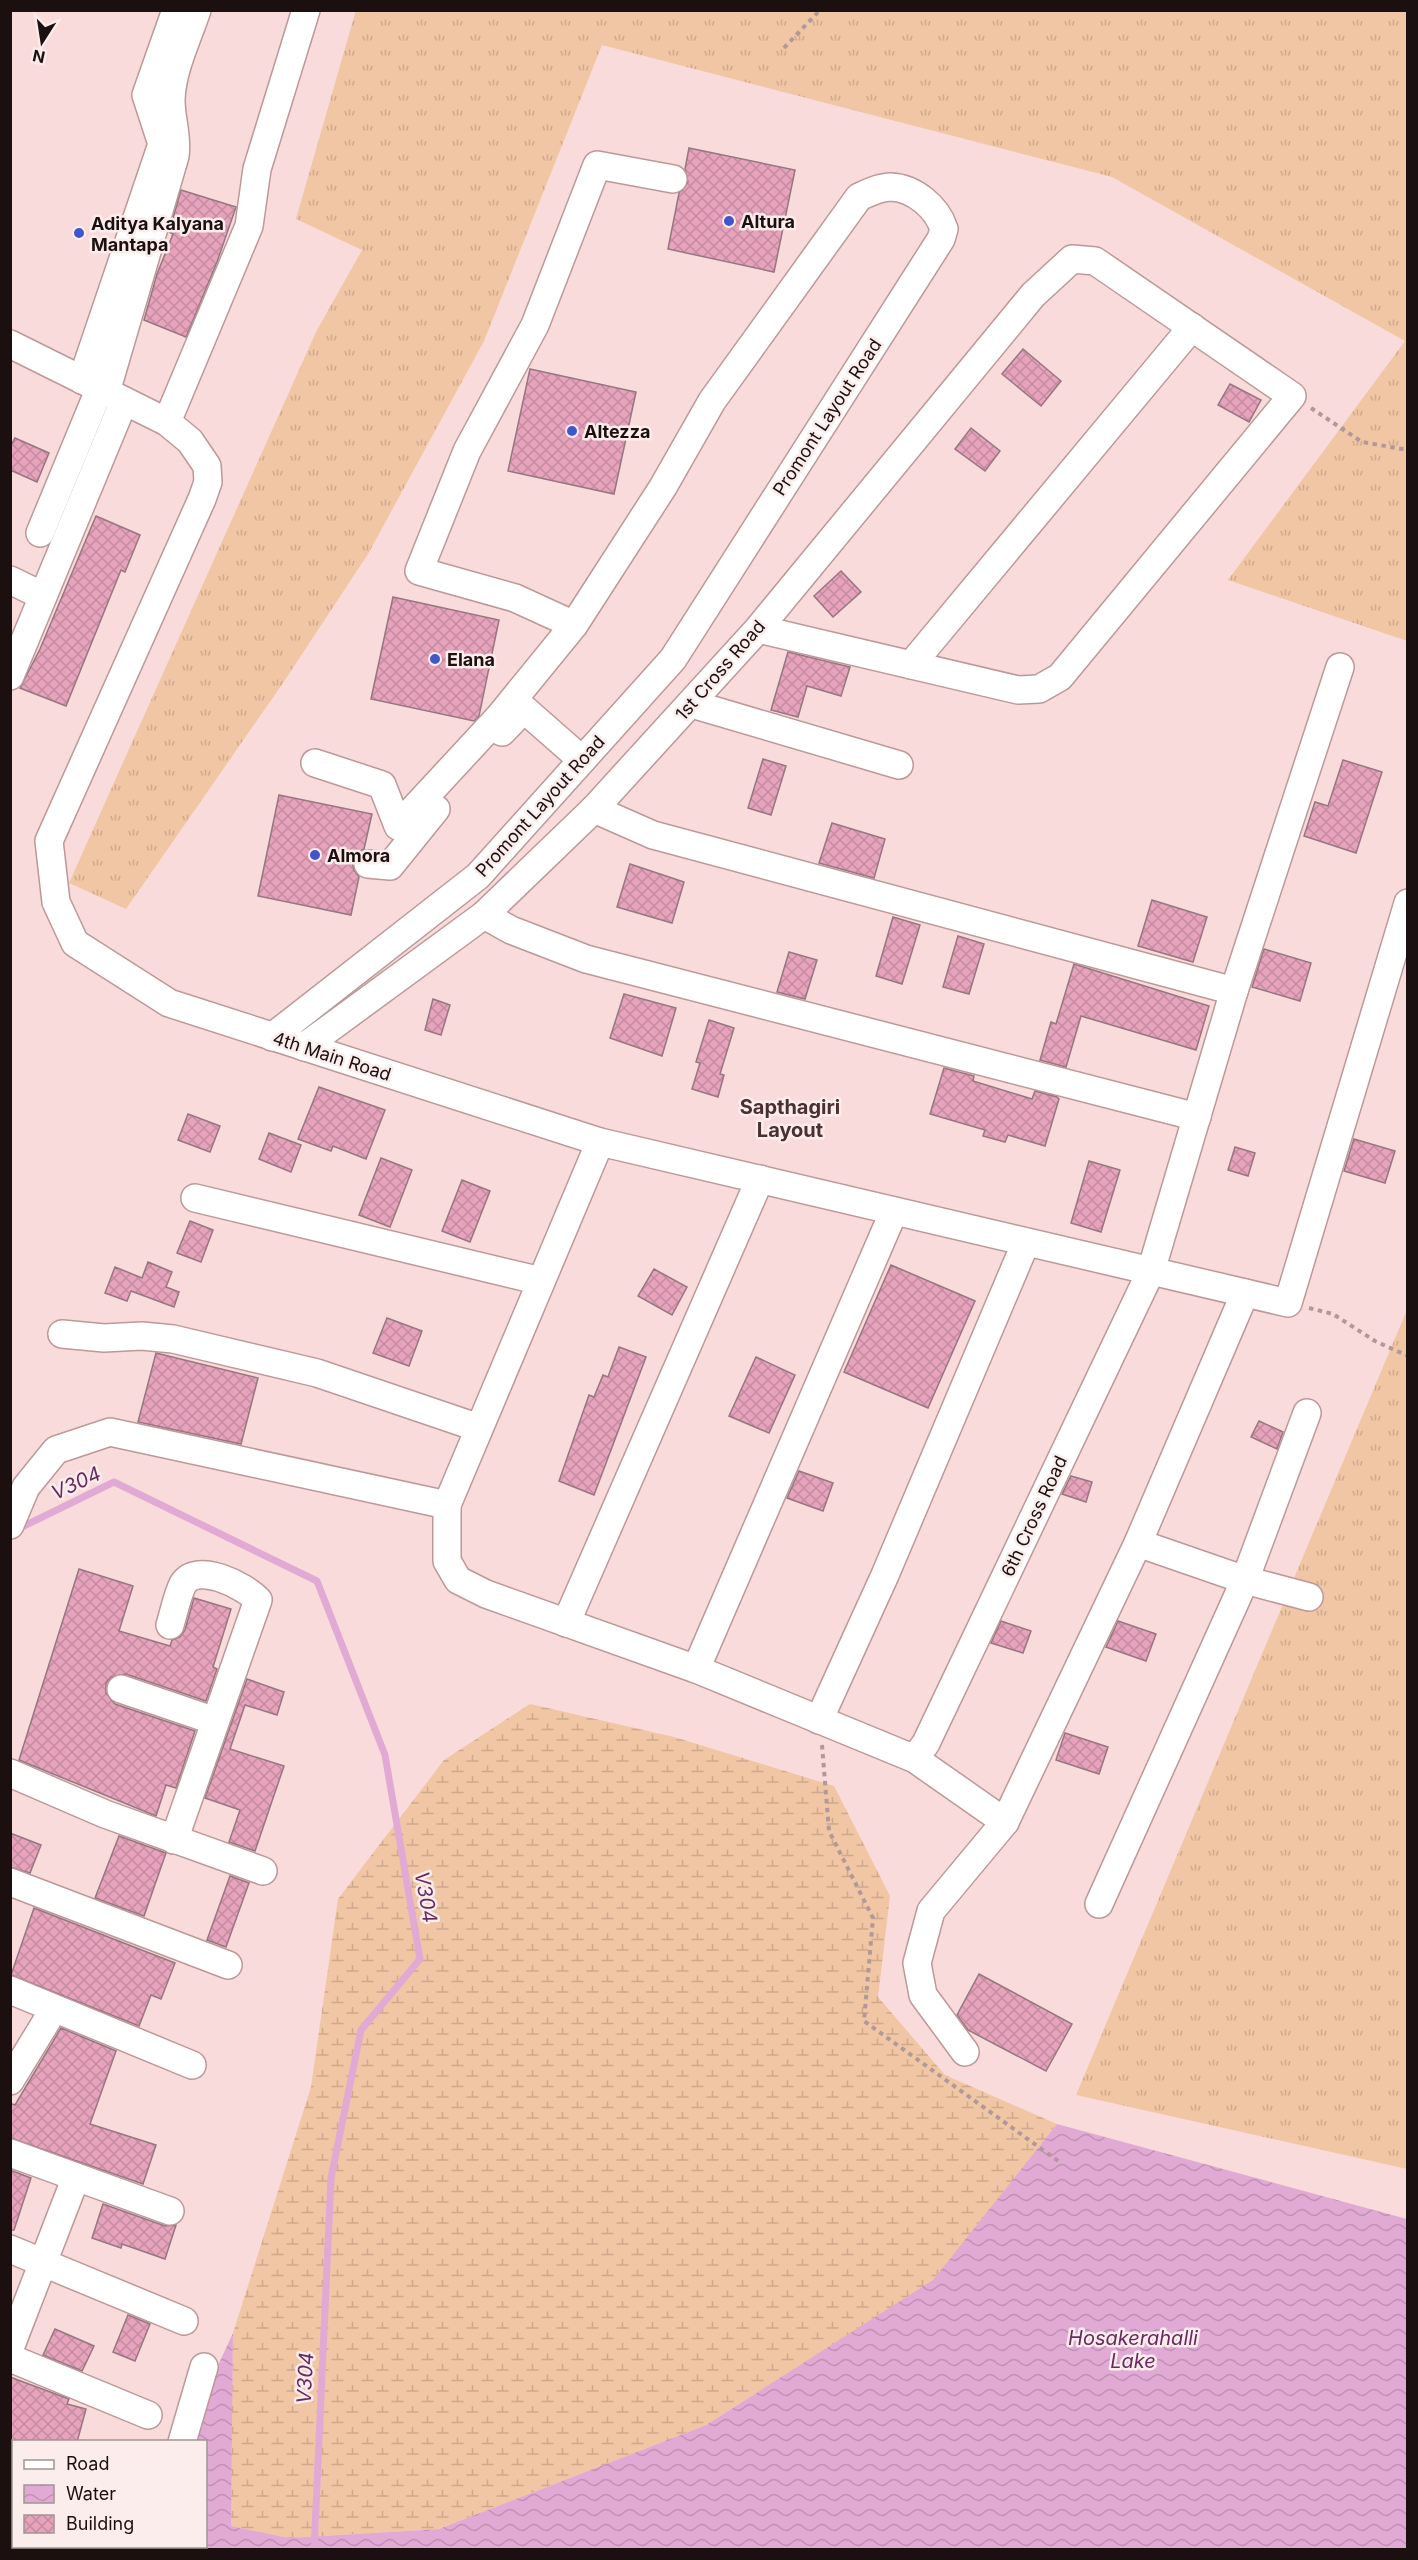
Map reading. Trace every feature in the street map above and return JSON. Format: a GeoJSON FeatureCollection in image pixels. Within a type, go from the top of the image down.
{"type":"FeatureCollection","features":[{"type":"Feature","properties":{"kind":"street"},"geometry":{"type":"LineString","coordinates":[[40,533],[103,390],[162,144],[146,95],[176,10]]}},
{"type":"Feature","properties":{"kind":"street"},"geometry":{"type":"LineString","coordinates":[[10,676],[43,596],[175,156],[177,143],[171,103],[173,78],[197,10]]}},
{"type":"Feature","properties":{"kind":"street"},"geometry":{"type":"LineString","coordinates":[[10,344],[167,422],[249,226],[257,169],[306,10]]}},
{"type":"Feature","properties":{"kind":"street"},"geometry":{"type":"LineString","coordinates":[[315,763],[382,785],[398,826],[499,717],[574,624],[515,598],[419,571],[467,451],[535,326],[597,165],[672,179]]}},
{"type":"Feature","properties":{"kind":"street","name":"Promont Layout Road"},"geometry":{"type":"LineString","coordinates":[[272,1037],[478,876],[673,658],[934,249],[944,229],[933,207],[907,190],[890,187],[859,197],[712,401],[663,487],[574,624]]}},
{"type":"Feature","properties":{"kind":"street","name":"1st Cross Road"},"geometry":{"type":"LineString","coordinates":[[304,1047],[484,915],[594,809],[758,629],[1033,296],[1072,259],[1095,261],[1192,327]]}},
{"type":"Feature","properties":{"kind":"street"},"geometry":{"type":"LineString","coordinates":[[758,629],[911,665],[1018,690],[1039,689],[1060,677],[1292,396],[1192,327],[911,665]]}},
{"type":"Feature","properties":{"kind":"street","name":"4th Main Road"},"geometry":{"type":"LineString","coordinates":[[167,422],[200,453],[207,466],[208,482],[49,841],[56,902],[75,944],[169,1003],[600,1142],[1288,1303],[1407,903]]}},
{"type":"Feature","properties":{"kind":"street"},"geometry":{"type":"LineString","coordinates":[[10,580],[43,596]]}},
{"type":"Feature","properties":{"kind":"street","name":"6th Cross Road"},"geometry":{"type":"LineString","coordinates":[[915,1759],[926,1743],[1151,1271],[1234,992],[1340,667]]}},
{"type":"Feature","properties":{"kind":"street"},"geometry":{"type":"LineString","coordinates":[[692,704],[899,765]]}},
{"type":"Feature","properties":{"kind":"street"},"geometry":{"type":"LineString","coordinates":[[368,864],[390,866],[475,760],[524,709],[582,760]]}},
{"type":"Feature","properties":{"kind":"street"},"geometry":{"type":"LineString","coordinates":[[594,809],[653,835],[1234,992]]}},
{"type":"Feature","properties":{"kind":"street"},"geometry":{"type":"LineString","coordinates":[[484,915],[511,930],[586,959],[1197,1117]]}},
{"type":"Feature","properties":{"kind":"street"},"geometry":{"type":"LineString","coordinates":[[600,1142],[447,1505],[447,1562],[458,1580],[486,1594],[696,1669],[915,1759],[1005,1822]]}},
{"type":"Feature","properties":{"kind":"street"},"geometry":{"type":"LineString","coordinates":[[566,1623],[759,1179]]}},
{"type":"Feature","properties":{"kind":"street"},"geometry":{"type":"LineString","coordinates":[[195,1198],[541,1281]]}},
{"type":"Feature","properties":{"kind":"street"},"geometry":{"type":"LineString","coordinates":[[696,1669],[894,1210]]}},
{"type":"Feature","properties":{"kind":"street"},"geometry":{"type":"LineString","coordinates":[[819,1720],[885,1575],[1026,1242]]}},
{"type":"Feature","properties":{"kind":"street"},"geometry":{"type":"LineString","coordinates":[[965,2052],[923,1995],[917,1963],[931,1911],[1005,1822],[1138,1543],[1245,1293]]}},
{"type":"Feature","properties":{"kind":"street"},"geometry":{"type":"LineString","coordinates":[[62,1334],[104,1338],[142,1336],[173,1339],[317,1372],[479,1428]]}},
{"type":"Feature","properties":{"kind":"street"},"geometry":{"type":"LineString","coordinates":[[1099,1904],[1245,1580],[1307,1413]]}},
{"type":"Feature","properties":{"kind":"street"},"geometry":{"type":"LineString","coordinates":[[10,1525],[26,1486],[56,1450],[110,1432],[447,1505]]}},
{"type":"Feature","properties":{"kind":"street"},"geometry":{"type":"LineString","coordinates":[[1138,1543],[1245,1580],[1309,1598]]}},
{"type":"Feature","properties":{"kind":"street"},"geometry":{"type":"LineString","coordinates":[[170,1625],[184,1583],[192,1576],[202,1574],[246,1587],[258,1600],[174,1840]]}},
{"type":"Feature","properties":{"kind":"street"},"geometry":{"type":"LineString","coordinates":[[121,1689],[215,1721]]}},
{"type":"Feature","properties":{"kind":"street"},"geometry":{"type":"LineString","coordinates":[[10,1773],[105,1814],[262,1871]]}},
{"type":"Feature","properties":{"kind":"street"},"geometry":{"type":"LineString","coordinates":[[10,1882],[228,1965]]}},
{"type":"Feature","properties":{"kind":"street"},"geometry":{"type":"LineString","coordinates":[[10,1990],[192,2065]]}},
{"type":"Feature","properties":{"kind":"street"},"geometry":{"type":"LineString","coordinates":[[10,2081],[54,2009]]}},
{"type":"Feature","properties":{"kind":"street"},"geometry":{"type":"LineString","coordinates":[[10,2152],[170,2211]]}},
{"type":"Feature","properties":{"kind":"street"},"geometry":{"type":"LineString","coordinates":[[10,2348],[45,2263],[76,2177]]}},
{"type":"Feature","properties":{"kind":"street"},"geometry":{"type":"LineString","coordinates":[[10,2249],[184,2321]]}},
{"type":"Feature","properties":{"kind":"street"},"geometry":{"type":"LineString","coordinates":[[10,2358],[148,2415]]}},
{"type":"Feature","properties":{"kind":"street"},"geometry":{"type":"LineString","coordinates":[[183,2440],[204,2367]]}},
{"type":"Feature","properties":{"kind":"path"},"geometry":{"type":"LineString","coordinates":[[784,48],[820,10]]}},
{"type":"Feature","properties":{"kind":"path"},"geometry":{"type":"LineString","coordinates":[[1292,396],[1362,442],[1407,450]]}},
{"type":"Feature","properties":{"kind":"path"},"geometry":{"type":"LineString","coordinates":[[1333,1314],[1375,1341],[1407,1356]]}},
{"type":"Feature","properties":{"kind":"green space"},"geometry":{"type":"Polygon","coordinates":[[[356,10],[1407,11],[1407,641],[1228,580],[1405,341],[1112,177],[602,45],[484,341],[368,554],[283,683],[126,909],[69,883],[316,332],[362,250],[296,219],[356,10]]]}},
{"type":"Feature","properties":{"kind":"green space"},"geometry":{"type":"Polygon","coordinates":[[[1407,1310],[1407,2169],[1076,2095],[1407,1310]]]}},
{"type":"Feature","properties":{"kind":"green space"},"geometry":{"type":"Polygon","coordinates":[[[530,1704],[674,1737],[834,1786],[890,1896],[878,1997],[945,2075],[1057,2124],[934,2280],[706,2425],[439,2529],[289,2538],[230,2526],[233,2333],[311,2087],[338,1899],[444,1760],[530,1704]]]}},
{"type":"Feature","properties":{"kind":"water","name":"Hosakerahalli Lake"},"geometry":{"type":"Polygon","coordinates":[[[1057,2124],[1407,2219],[1407,2549],[132,2550],[132,2548],[207,2548],[207,2440],[183,2440],[233,2333],[231,2526],[289,2538],[439,2529],[706,2425],[933,2280],[1057,2124]]]}},
{"type":"Feature","properties":{"kind":"building","name":"Altura"},"geometry":{"type":"Polygon","coordinates":[[[689,148],[795,170],[774,272],[668,249],[679,193],[688,182],[685,169],[689,148]]]}},
{"type":"Feature","properties":{"kind":"building"},"geometry":{"type":"Polygon","coordinates":[[[181,190],[236,207],[217,262],[186,337],[144,320],[157,274],[173,234],[169,232],[181,190]]]}},
{"type":"Feature","properties":{"kind":"building"},"geometry":{"type":"Polygon","coordinates":[[[1023,349],[1061,381],[1041,406],[1002,374],[1023,349]]]}},
{"type":"Feature","properties":{"kind":"building","name":"Altezza"},"geometry":{"type":"Polygon","coordinates":[[[530,369],[636,392],[614,494],[508,471],[530,369]]]}},
{"type":"Feature","properties":{"kind":"building"},"geometry":{"type":"Polygon","coordinates":[[[1230,384],[1261,400],[1249,422],[1218,405],[1230,384]]]}},
{"type":"Feature","properties":{"kind":"building"},"geometry":{"type":"Polygon","coordinates":[[[971,428],[1000,451],[985,471],[955,449],[971,428]]]}},
{"type":"Feature","properties":{"kind":"building"},"geometry":{"type":"Polygon","coordinates":[[[15,438],[49,453],[37,482],[10,470],[10,447],[15,438]]]}},
{"type":"Feature","properties":{"kind":"building"},"geometry":{"type":"Polygon","coordinates":[[[96,516],[140,535],[125,572],[121,570],[66,706],[20,688],[40,649],[96,516]]]}},
{"type":"Feature","properties":{"kind":"building"},"geometry":{"type":"Polygon","coordinates":[[[841,571],[861,592],[833,617],[814,596],[841,571]]]}},
{"type":"Feature","properties":{"kind":"building","name":"Elana"},"geometry":{"type":"Polygon","coordinates":[[[393,597],[499,620],[479,716],[474,721],[371,699],[393,597]]]}},
{"type":"Feature","properties":{"kind":"building"},"geometry":{"type":"Polygon","coordinates":[[[788,652],[850,667],[841,696],[807,686],[798,717],[771,710],[788,652]]]}},
{"type":"Feature","properties":{"kind":"building"},"geometry":{"type":"Polygon","coordinates":[[[763,759],[786,766],[771,815],[748,808],[763,759]]]}},
{"type":"Feature","properties":{"kind":"building"},"geometry":{"type":"Polygon","coordinates":[[[1343,760],[1382,772],[1356,853],[1304,836],[1315,802],[1328,806],[1343,760]]]}},
{"type":"Feature","properties":{"kind":"building","name":"Almora"},"geometry":{"type":"Polygon","coordinates":[[[279,795],[372,814],[364,849],[356,854],[352,862],[359,877],[351,915],[258,896],[279,795]]]}},
{"type":"Feature","properties":{"kind":"building"},"geometry":{"type":"Polygon","coordinates":[[[832,823],[885,839],[874,878],[819,863],[832,823]]]}},
{"type":"Feature","properties":{"kind":"building"},"geometry":{"type":"Polygon","coordinates":[[[630,864],[684,882],[672,923],[617,907],[630,864]]]}},
{"type":"Feature","properties":{"kind":"building"},"geometry":{"type":"Polygon","coordinates":[[[1152,900],[1207,917],[1193,962],[1138,946],[1152,900]]]}},
{"type":"Feature","properties":{"kind":"building"},"geometry":{"type":"Polygon","coordinates":[[[893,917],[920,925],[902,984],[876,976],[893,917]]]}},
{"type":"Feature","properties":{"kind":"building"},"geometry":{"type":"Polygon","coordinates":[[[958,936],[984,944],[969,994],[943,987],[958,936]]]}},
{"type":"Feature","properties":{"kind":"building"},"geometry":{"type":"Polygon","coordinates":[[[1264,949],[1311,963],[1300,1001],[1252,987],[1264,949]]]}},
{"type":"Feature","properties":{"kind":"building"},"geometry":{"type":"Polygon","coordinates":[[[789,952],[817,960],[805,999],[777,992],[789,952]]]}},
{"type":"Feature","properties":{"kind":"building"},"geometry":{"type":"Polygon","coordinates":[[[1074,964],[1209,1006],[1196,1050],[1081,1016],[1066,1067],[1040,1060],[1051,1022],[1056,1024],[1074,964]]]}},
{"type":"Feature","properties":{"kind":"building"},"geometry":{"type":"Polygon","coordinates":[[[624,994],[676,1008],[662,1056],[610,1038],[624,994]]]}},
{"type":"Feature","properties":{"kind":"building"},"geometry":{"type":"Polygon","coordinates":[[[433,999],[450,1005],[441,1035],[425,1030],[433,999]]]}},
{"type":"Feature","properties":{"kind":"building"},"geometry":{"type":"Polygon","coordinates":[[[709,1020],[734,1028],[720,1074],[724,1075],[718,1097],[692,1089],[700,1063],[696,1062],[709,1020]]]}},
{"type":"Feature","properties":{"kind":"building"},"geometry":{"type":"Polygon","coordinates":[[[944,1068],[974,1076],[973,1081],[1032,1099],[1035,1091],[1057,1097],[1059,1099],[1045,1146],[1008,1135],[1005,1142],[983,1136],[985,1130],[930,1114],[944,1068]]]}},
{"type":"Feature","properties":{"kind":"building"},"geometry":{"type":"Polygon","coordinates":[[[319,1087],[385,1110],[366,1159],[333,1146],[331,1151],[298,1139],[319,1087]]]}},
{"type":"Feature","properties":{"kind":"building"},"geometry":{"type":"Polygon","coordinates":[[[188,1114],[220,1126],[210,1152],[178,1140],[188,1114]]]}},
{"type":"Feature","properties":{"kind":"building"},"geometry":{"type":"Polygon","coordinates":[[[269,1133],[301,1145],[291,1172],[259,1159],[269,1133]]]}},
{"type":"Feature","properties":{"kind":"building"},"geometry":{"type":"Polygon","coordinates":[[[1354,1139],[1395,1151],[1385,1183],[1344,1171],[1354,1139]]]}},
{"type":"Feature","properties":{"kind":"building"},"geometry":{"type":"Polygon","coordinates":[[[1235,1147],[1255,1153],[1248,1176],[1228,1170],[1235,1147]]]}},
{"type":"Feature","properties":{"kind":"building"},"geometry":{"type":"Polygon","coordinates":[[[381,1158],[412,1170],[390,1227],[359,1215],[381,1158]]]}},
{"type":"Feature","properties":{"kind":"building"},"geometry":{"type":"Polygon","coordinates":[[[1089,1161],[1120,1170],[1101,1232],[1071,1223],[1089,1161]]]}},
{"type":"Feature","properties":{"kind":"building"},"geometry":{"type":"Polygon","coordinates":[[[462,1180],[490,1191],[470,1242],[442,1231],[462,1180]]]}},
{"type":"Feature","properties":{"kind":"building"},"geometry":{"type":"Polygon","coordinates":[[[190,1221],[213,1230],[201,1262],[177,1253],[190,1221]]]}},
{"type":"Feature","properties":{"kind":"building"},"geometry":{"type":"Polygon","coordinates":[[[148,1262],[172,1272],[166,1287],[179,1292],[174,1307],[131,1291],[127,1301],[105,1293],[115,1267],[142,1278],[148,1262]]]}},
{"type":"Feature","properties":{"kind":"building"},"geometry":{"type":"Polygon","coordinates":[[[891,1265],[975,1301],[928,1408],[844,1372],[891,1265]]]}},
{"type":"Feature","properties":{"kind":"building"},"geometry":{"type":"Polygon","coordinates":[[[654,1269],[687,1287],[672,1315],[638,1296],[654,1269]]]}},
{"type":"Feature","properties":{"kind":"building"},"geometry":{"type":"Polygon","coordinates":[[[387,1318],[422,1331],[409,1366],[373,1353],[387,1318]]]}},
{"type":"Feature","properties":{"kind":"building"},"geometry":{"type":"Polygon","coordinates":[[[619,1347],[646,1357],[594,1495],[559,1481],[589,1395],[594,1397],[603,1375],[608,1377],[619,1347]]]}},
{"type":"Feature","properties":{"kind":"building"},"geometry":{"type":"Polygon","coordinates":[[[156,1353],[258,1378],[241,1444],[138,1422],[156,1353]]]}},
{"type":"Feature","properties":{"kind":"building"},"geometry":{"type":"Polygon","coordinates":[[[756,1357],[795,1375],[769,1433],[729,1416],[756,1357]]]}},
{"type":"Feature","properties":{"kind":"building"},"geometry":{"type":"Polygon","coordinates":[[[1259,1421],[1283,1432],[1277,1449],[1251,1437],[1259,1421]]]}},
{"type":"Feature","properties":{"kind":"building"},"geometry":{"type":"Polygon","coordinates":[[[799,1471],[833,1483],[823,1511],[787,1498],[799,1471]]]}},
{"type":"Feature","properties":{"kind":"building"},"geometry":{"type":"Polygon","coordinates":[[[1071,1476],[1092,1482],[1086,1502],[1062,1494],[1071,1476]]]}},
{"type":"Feature","properties":{"kind":"building"},"geometry":{"type":"Polygon","coordinates":[[[79,1569],[133,1586],[119,1631],[170,1646],[172,1640],[180,1637],[185,1630],[194,1598],[231,1609],[213,1667],[217,1669],[206,1701],[126,1674],[111,1677],[106,1683],[106,1693],[115,1704],[195,1731],[176,1788],[166,1785],[156,1816],[19,1760],[79,1569]]]}},
{"type":"Feature","properties":{"kind":"building"},"geometry":{"type":"Polygon","coordinates":[[[1001,1621],[1031,1631],[1023,1653],[991,1643],[1001,1621]]]}},
{"type":"Feature","properties":{"kind":"building"},"geometry":{"type":"Polygon","coordinates":[[[1118,1621],[1156,1634],[1146,1661],[1106,1647],[1118,1621]]]}},
{"type":"Feature","properties":{"kind":"building"},"geometry":{"type":"Polygon","coordinates":[[[247,1679],[284,1692],[277,1715],[245,1705],[230,1749],[284,1766],[255,1851],[229,1842],[240,1810],[205,1798],[247,1679]]]}},
{"type":"Feature","properties":{"kind":"building"},"geometry":{"type":"Polygon","coordinates":[[[1065,1733],[1108,1747],[1099,1774],[1056,1760],[1065,1733]]]}},
{"type":"Feature","properties":{"kind":"building"},"geometry":{"type":"Polygon","coordinates":[[[10,1833],[41,1845],[30,1873],[10,1867],[10,1833]]]}},
{"type":"Feature","properties":{"kind":"building"},"geometry":{"type":"Polygon","coordinates":[[[119,1836],[166,1853],[144,1916],[95,1898],[119,1836]]]}},
{"type":"Feature","properties":{"kind":"building"},"geometry":{"type":"Polygon","coordinates":[[[230,1876],[249,1883],[226,1947],[207,1940],[230,1876]]]}},
{"type":"Feature","properties":{"kind":"building"},"geometry":{"type":"Polygon","coordinates":[[[34,1908],[175,1963],[161,1999],[151,1995],[139,2026],[11,1975],[34,1908]]]}},
{"type":"Feature","properties":{"kind":"building"},"geometry":{"type":"Polygon","coordinates":[[[979,1974],[1072,2024],[1046,2071],[968,2030],[957,2015],[979,1974]]]}},
{"type":"Feature","properties":{"kind":"building"},"geometry":{"type":"Polygon","coordinates":[[[61,2028],[116,2051],[90,2124],[156,2145],[143,2184],[10,2138],[10,2103],[15,2105],[61,2028]]]}},
{"type":"Feature","properties":{"kind":"building"},"geometry":{"type":"Polygon","coordinates":[[[10,2170],[31,2178],[14,2230],[10,2230],[10,2170]]]}},
{"type":"Feature","properties":{"kind":"building"},"geometry":{"type":"Polygon","coordinates":[[[103,2204],[165,2226],[176,2225],[165,2259],[122,2244],[121,2248],[92,2238],[103,2204]]]}},
{"type":"Feature","properties":{"kind":"building"},"geometry":{"type":"Polygon","coordinates":[[[128,2315],[150,2324],[135,2361],[113,2352],[128,2315]]]}},
{"type":"Feature","properties":{"kind":"building"},"geometry":{"type":"Polygon","coordinates":[[[55,2329],[94,2346],[82,2371],[43,2355],[55,2329]]]}},
{"type":"Feature","properties":{"kind":"building"},"geometry":{"type":"Polygon","coordinates":[[[10,2377],[69,2399],[67,2404],[86,2409],[78,2440],[12,2440],[10,2442],[10,2377]]]}},
{"type":"Feature","properties":{"kind":"waterway","name":"V304"},"geometry":{"type":"LineString","coordinates":[[18,1529],[114,1482],[317,1581],[385,1755],[420,1959],[361,2030],[331,2178],[314,2550]]}},
{"type":"Feature","properties":{"kind":"place","name":"Altura"},"geometry":{"type":"Point","coordinates":[729,221]}},
{"type":"Feature","properties":{"kind":"place","name":"Aditya Kalyana Mantapa"},"geometry":{"type":"Point","coordinates":[79,233]}},
{"type":"Feature","properties":{"kind":"place","name":"Altezza"},"geometry":{"type":"Point","coordinates":[572,431]}},
{"type":"Feature","properties":{"kind":"place","name":"Elana"},"geometry":{"type":"Point","coordinates":[435,659]}},
{"type":"Feature","properties":{"kind":"place","name":"Almora"},"geometry":{"type":"Point","coordinates":[315,855]}},
{"type":"Feature","properties":{"kind":"district","name":"Sapthagiri Layout"},"geometry":{"type":"Point","coordinates":[790,1118]}}]}
